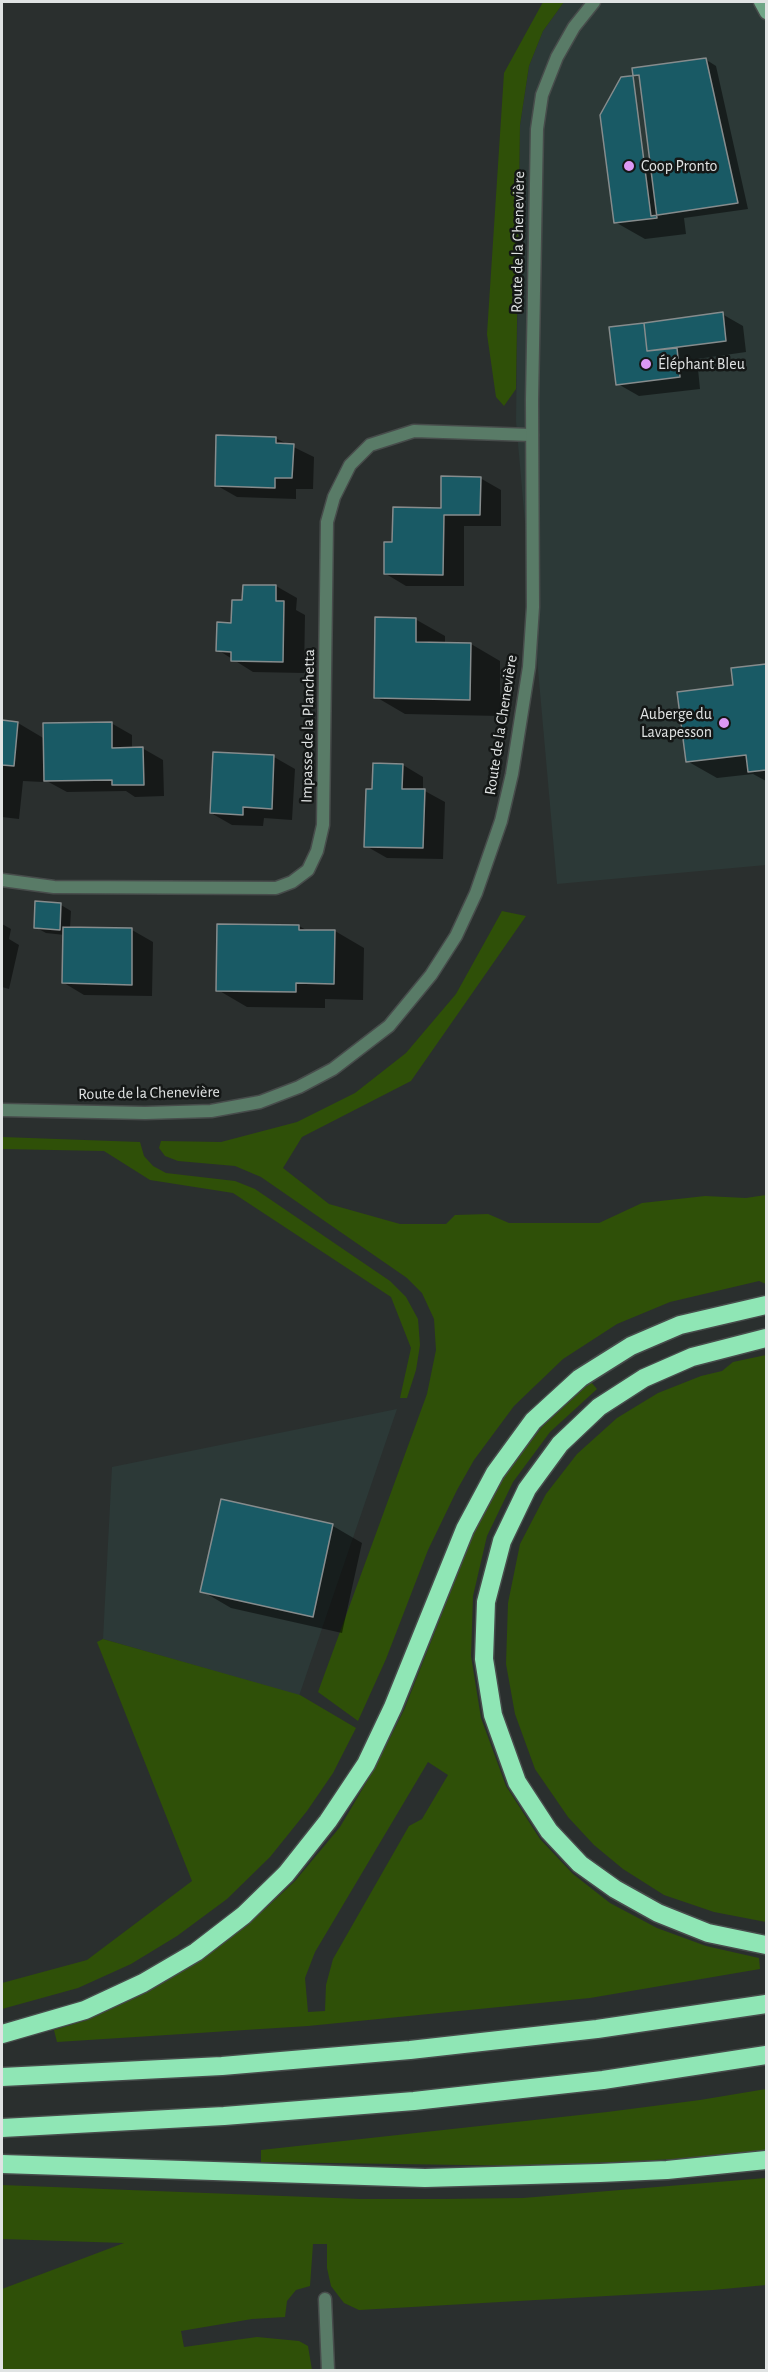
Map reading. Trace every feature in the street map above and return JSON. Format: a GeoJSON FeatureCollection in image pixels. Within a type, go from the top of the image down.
{"type":"FeatureCollection","features":[{"type":"Feature","properties":{"kind":"highway"},"geometry":{"type":"LineString","coordinates":[[2,2034],[85,2010],[143,1983],[196,1952],[244,1915],[286,1874],[328,1821],[366,1764],[393,1707],[465,1529],[495,1473],[533,1421],[580,1378],[631,1346],[680,1325],[766,1305]]}},
{"type":"Feature","properties":{"kind":"highway"},"geometry":{"type":"LineString","coordinates":[[766,1338],[692,1357],[644,1378],[599,1407],[560,1444],[527,1489],[502,1541],[486,1602],[484,1659],[493,1715],[517,1782],[549,1831],[580,1864],[615,1889],[658,1913],[708,1933],[766,1945]]}},
{"type":"Feature","properties":{"kind":"highway"},"geometry":{"type":"LineString","coordinates":[[2,2077],[222,2066],[434,2048],[597,2029],[766,2004]]}},
{"type":"Feature","properties":{"kind":"highway"},"geometry":{"type":"LineString","coordinates":[[2,2128],[224,2116],[414,2101],[603,2080],[766,2055]]}},
{"type":"Feature","properties":{"kind":"highway"},"geometry":{"type":"LineString","coordinates":[[2,2164],[436,2178],[667,2170],[766,2160]]}},
{"type":"Feature","properties":{"kind":"main road"},"geometry":{"type":"LineString","coordinates":[[760,2],[766,13]]}},
{"type":"Feature","properties":{"kind":"street","name":"Route de la Chenevière"},"geometry":{"type":"LineString","coordinates":[[2,1110],[211,1112],[260,1102],[299,1088],[333,1069],[388,1026],[431,975],[456,936],[476,893],[501,821],[512,774],[529,667],[534,607],[532,435],[537,129],[542,95],[557,57],[574,27],[594,2]]}},
{"type":"Feature","properties":{"kind":"street","name":"Impasse de la Planchetta"},"geometry":{"type":"LineString","coordinates":[[2,880],[54,887],[276,888],[292,882],[308,870],[317,851],[323,825],[327,522],[334,497],[350,465],[370,445],[414,431],[532,435]]}},
{"type":"Feature","properties":{"kind":"street"},"geometry":{"type":"LineString","coordinates":[[325,2299],[328,2370]]}},
{"type":"Feature","properties":{"kind":"shaded area"},"geometry":{"type":"Polygon","coordinates":[[[564,2],[766,2],[766,865],[557,884],[516,421],[520,125],[529,66],[543,31],[564,2]]]}},
{"type":"Feature","properties":{"kind":"shaded area"},"geometry":{"type":"Polygon","coordinates":[[[397,1409],[299,1696],[103,1639],[112,1467],[397,1409]]]}},
{"type":"Feature","properties":{"kind":"green space"},"geometry":{"type":"Polygon","coordinates":[[[543,2],[564,2],[543,31],[529,66],[520,125],[516,389],[504,406],[496,397],[487,334],[504,73],[543,2]]]}},
{"type":"Feature","properties":{"kind":"green space"},"geometry":{"type":"Polygon","coordinates":[[[502,911],[526,916],[411,1081],[302,1137],[283,1168],[329,1204],[400,1224],[446,1224],[455,1215],[488,1214],[509,1223],[599,1223],[642,1203],[705,1196],[746,1198],[766,1195],[766,1284],[759,1281],[670,1302],[617,1324],[563,1359],[514,1406],[474,1460],[457,1490],[428,1550],[386,1659],[358,1721],[318,1692],[427,1394],[436,1350],[434,1319],[422,1293],[407,1278],[261,1177],[235,1166],[178,1161],[165,1156],[159,1148],[161,1141],[221,1142],[297,1122],[355,1093],[406,1053],[456,994],[502,911]]]}},
{"type":"Feature","properties":{"kind":"green space"},"geometry":{"type":"Polygon","coordinates":[[[2,1137],[140,1142],[144,1156],[153,1166],[166,1173],[235,1181],[255,1189],[390,1281],[406,1297],[418,1319],[420,1345],[416,1370],[407,1398],[400,1398],[411,1348],[391,1297],[233,1193],[150,1180],[104,1151],[2,1149],[2,1137]]]}},
{"type":"Feature","properties":{"kind":"green space"},"geometry":{"type":"Polygon","coordinates":[[[766,1355],[766,1922],[714,1912],[664,1895],[623,1869],[594,1845],[568,1817],[535,1769],[515,1714],[506,1664],[508,1603],[520,1544],[546,1494],[577,1454],[617,1418],[658,1393],[701,1376],[722,1371],[733,1362],[766,1355]]]}},
{"type":"Feature","properties":{"kind":"green space"},"geometry":{"type":"Polygon","coordinates":[[[591,1382],[597,1389],[550,1432],[513,1482],[487,1536],[473,1596],[471,1656],[481,1718],[506,1786],[540,1839],[573,1874],[610,1903],[657,1928],[706,1946],[759,1958],[760,1969],[590,1998],[308,2026],[57,2042],[54,2030],[87,2020],[148,1992],[202,1959],[250,1923],[295,1881],[340,1827],[376,1766],[404,1710],[474,1533],[504,1477],[542,1427],[591,1382]],[[428,1762],[315,1952],[305,1978],[308,2012],[325,2011],[326,1985],[333,1959],[409,1826],[422,1819],[448,1775],[428,1762]]]}},
{"type":"Feature","properties":{"kind":"green space"},"geometry":{"type":"Polygon","coordinates":[[[103,1639],[300,1695],[356,1728],[333,1773],[307,1811],[270,1857],[227,1899],[177,1936],[131,1964],[78,1988],[2,2009],[2,1983],[87,1960],[192,1881],[97,1642],[103,1639]]]}},
{"type":"Feature","properties":{"kind":"green space"},"geometry":{"type":"Polygon","coordinates":[[[766,2089],[766,2151],[674,2159],[534,2166],[261,2162],[261,2150],[607,2112],[766,2089]]]}},
{"type":"Feature","properties":{"kind":"green space"},"geometry":{"type":"Polygon","coordinates":[[[766,2178],[766,2285],[359,2310],[344,2303],[331,2286],[327,2268],[327,2244],[313,2244],[310,2286],[296,2290],[287,2301],[285,2317],[252,2319],[181,2331],[184,2347],[257,2337],[299,2341],[308,2346],[312,2370],[2,2370],[2,2289],[124,2243],[2,2239],[2,2185],[360,2199],[444,2199],[523,2198],[766,2178]]]}},
{"type":"Feature","properties":{"kind":"building"},"geometry":{"type":"Polygon","coordinates":[[[706,58],[738,203],[651,216],[632,68],[706,58]]]}},
{"type":"Feature","properties":{"kind":"building","name":"Coop Pronto"},"geometry":{"type":"Polygon","coordinates":[[[639,75],[657,218],[614,223],[600,115],[621,77],[639,75]]]}},
{"type":"Feature","properties":{"kind":"building"},"geometry":{"type":"Polygon","coordinates":[[[723,312],[726,341],[647,351],[644,323],[723,312]]]}},
{"type":"Feature","properties":{"kind":"building","name":"Éléphant Bleu"},"geometry":{"type":"Polygon","coordinates":[[[644,323],[647,351],[677,348],[680,377],[616,385],[609,327],[644,323]]]}},
{"type":"Feature","properties":{"kind":"building"},"geometry":{"type":"Polygon","coordinates":[[[216,435],[276,437],[276,443],[294,444],[292,478],[275,478],[275,488],[215,486],[216,435]]]}},
{"type":"Feature","properties":{"kind":"building"},"geometry":{"type":"Polygon","coordinates":[[[441,476],[481,477],[480,515],[444,515],[443,575],[384,574],[384,542],[392,542],[393,507],[441,508],[441,476]]]}},
{"type":"Feature","properties":{"kind":"building"},"geometry":{"type":"Polygon","coordinates":[[[243,585],[276,585],[276,601],[284,601],[283,662],[231,661],[231,652],[216,651],[217,622],[231,623],[232,600],[242,600],[243,585]]]}},
{"type":"Feature","properties":{"kind":"building"},"geometry":{"type":"Polygon","coordinates":[[[375,617],[416,618],[416,642],[471,643],[470,700],[374,698],[375,617]]]}},
{"type":"Feature","properties":{"kind":"building","name":"Auberge du Lavapesson"},"geometry":{"type":"Polygon","coordinates":[[[766,664],[766,770],[748,772],[746,755],[686,762],[677,692],[733,685],[731,668],[766,664]]]}},
{"type":"Feature","properties":{"kind":"building"},"geometry":{"type":"Polygon","coordinates":[[[2,720],[18,722],[14,766],[2,765],[2,720]]]}},
{"type":"Feature","properties":{"kind":"building"},"geometry":{"type":"Polygon","coordinates":[[[112,722],[112,748],[143,747],[144,785],[112,785],[112,780],[44,781],[43,723],[112,722]]]}},
{"type":"Feature","properties":{"kind":"building"},"geometry":{"type":"Polygon","coordinates":[[[213,752],[274,755],[272,809],[243,807],[243,815],[210,813],[213,752]]]}},
{"type":"Feature","properties":{"kind":"building"},"geometry":{"type":"Polygon","coordinates":[[[373,763],[403,764],[402,789],[425,789],[423,848],[364,847],[366,789],[372,789],[373,763]]]}},
{"type":"Feature","properties":{"kind":"building"},"geometry":{"type":"Polygon","coordinates":[[[35,901],[61,903],[60,930],[34,928],[35,901]]]}},
{"type":"Feature","properties":{"kind":"building"},"geometry":{"type":"Polygon","coordinates":[[[217,924],[299,925],[299,930],[335,930],[334,984],[296,983],[296,992],[216,991],[217,924]]]}},
{"type":"Feature","properties":{"kind":"building"},"geometry":{"type":"Polygon","coordinates":[[[63,927],[132,928],[132,985],[62,983],[63,927]]]}},
{"type":"Feature","properties":{"kind":"building"},"geometry":{"type":"Polygon","coordinates":[[[221,1499],[333,1524],[313,1617],[200,1592],[221,1499]]]}},
{"type":"Feature","properties":{"kind":"place","name":"Coop Pronto"},"geometry":{"type":"Point","coordinates":[629,166]}},
{"type":"Feature","properties":{"kind":"place","name":"Éléphant Bleu"},"geometry":{"type":"Point","coordinates":[646,364]}},
{"type":"Feature","properties":{"kind":"place","name":"Auberge du Lavapesson"},"geometry":{"type":"Point","coordinates":[724,723]}}]}
